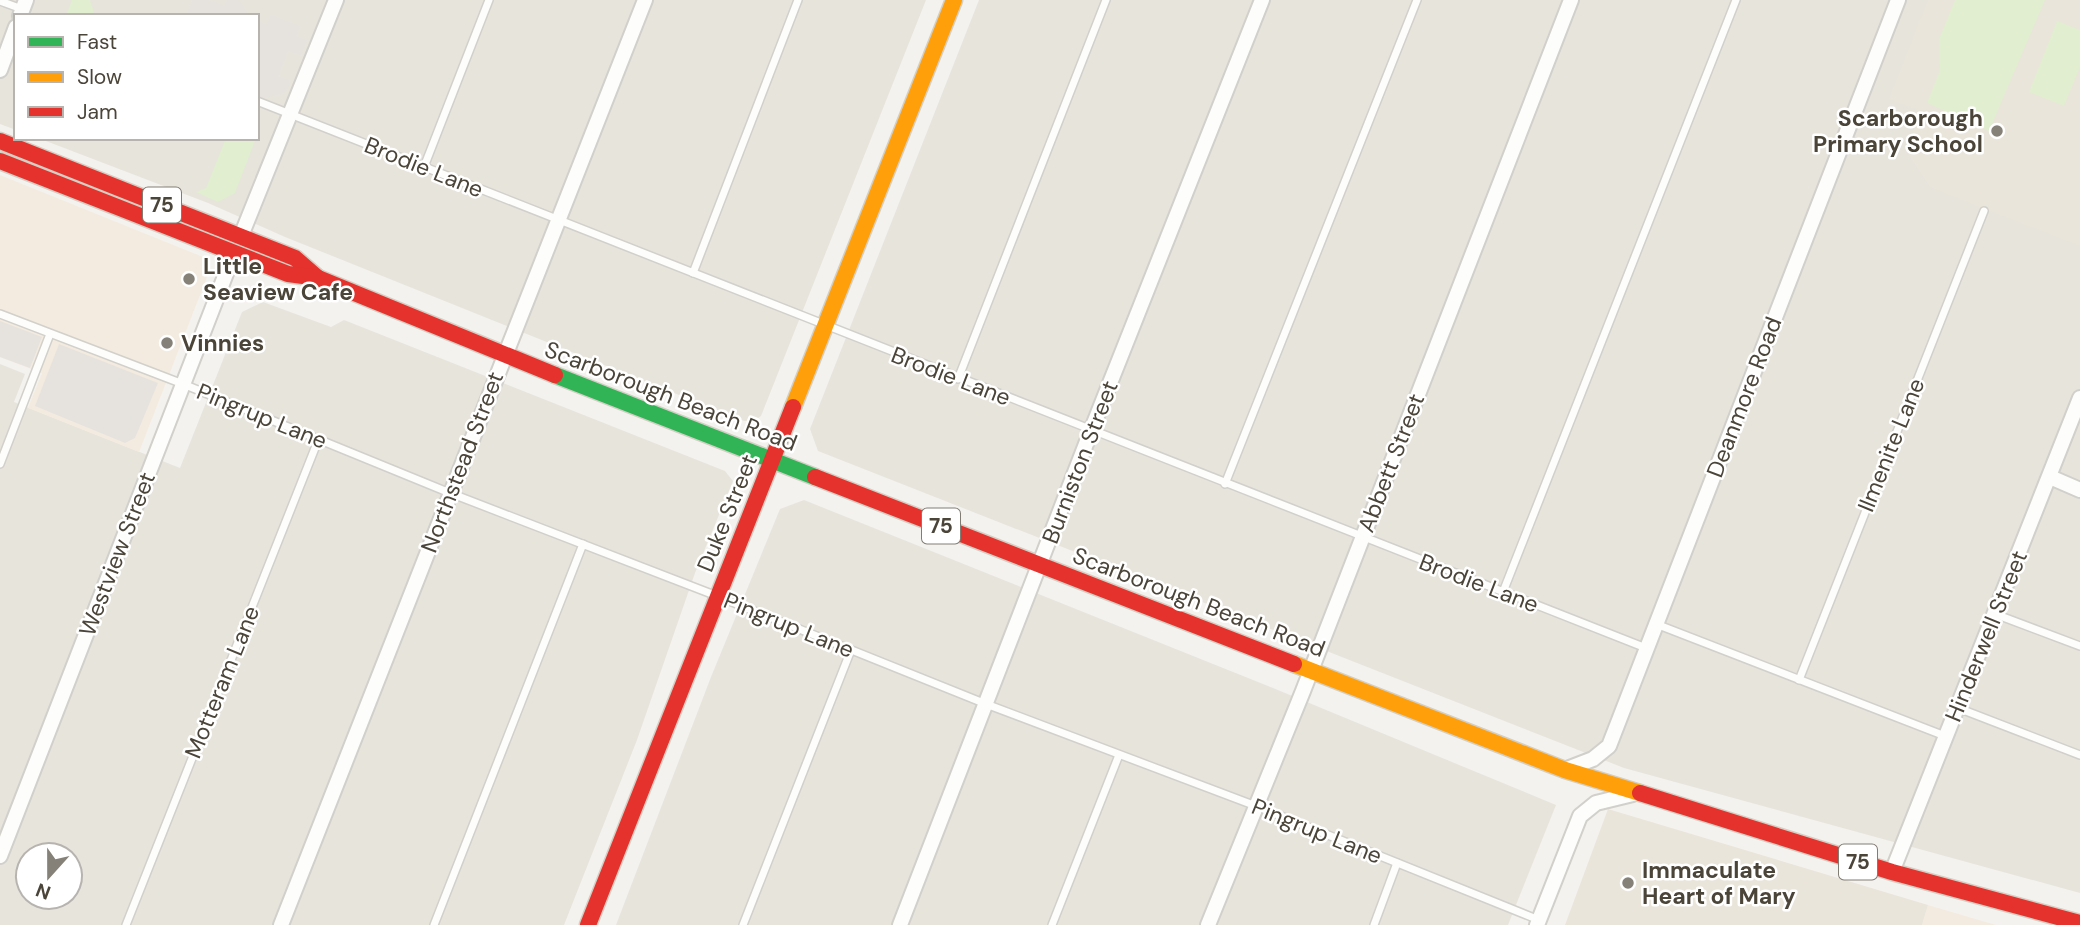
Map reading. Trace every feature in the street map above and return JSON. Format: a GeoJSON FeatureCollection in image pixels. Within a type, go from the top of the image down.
{"type":"FeatureCollection","features":[{"type":"Feature","properties":{"kind":"main road","name":"Duke Street"},"geometry":{"type":"LineString","coordinates":[[588,925],[954,0]]}},
{"type":"Feature","properties":{"kind":"main road","name":"Scarborough Beach Road"},"geometry":{"type":"LineString","coordinates":[[0,141],[295,258],[318,278]]}},
{"type":"Feature","properties":{"kind":"main road","name":"Scarborough Beach Road"},"geometry":{"type":"LineString","coordinates":[[0,161],[288,274],[318,278],[504,355],[1564,770],[1892,872],[2080,923]]}},
{"type":"Feature","properties":{"kind":"street"},"geometry":{"type":"LineString","coordinates":[[241,236],[336,0]]}},
{"type":"Feature","properties":{"kind":"street","name":"Northstead Street"},"geometry":{"type":"LineString","coordinates":[[281,925],[645,0]]}},
{"type":"Feature","properties":{"kind":"street","name":"Burniston Street"},"geometry":{"type":"LineString","coordinates":[[900,925],[1091,431],[1262,0]]}},
{"type":"Feature","properties":{"kind":"street","name":"Abbett Street"},"geometry":{"type":"LineString","coordinates":[[1208,925],[1571,0]]}},
{"type":"Feature","properties":{"kind":"street","name":"Deanmore Road"},"geometry":{"type":"LineString","coordinates":[[1564,770],[1593,759],[1609,746],[1898,0]]}},
{"type":"Feature","properties":{"kind":"street"},"geometry":{"type":"LineString","coordinates":[[0,70],[14,32]]}},
{"type":"Feature","properties":{"kind":"street","name":"Westview Street"},"geometry":{"type":"LineString","coordinates":[[0,856],[234,253]]}},
{"type":"Feature","properties":{"kind":"street","name":"Hinderwell Street"},"geometry":{"type":"LineString","coordinates":[[1892,872],[2080,398]]}},
{"type":"Feature","properties":{"kind":"street"},"geometry":{"type":"LineString","coordinates":[[2050,477],[2080,490]]}},
{"type":"Feature","properties":{"kind":"street"},"geometry":{"type":"LineString","coordinates":[[1538,923],[1580,816],[1596,803],[1638,793]]}},
{"type":"Feature","properties":{"kind":"lane"},"geometry":{"type":"LineString","coordinates":[[424,167],[489,0]]}},
{"type":"Feature","properties":{"kind":"lane"},"geometry":{"type":"LineString","coordinates":[[693,273],[798,0]]}},
{"type":"Feature","properties":{"kind":"lane"},"geometry":{"type":"LineString","coordinates":[[958,379],[1106,0]]}},
{"type":"Feature","properties":{"kind":"lane"},"geometry":{"type":"LineString","coordinates":[[1226,484],[1417,0]]}},
{"type":"Feature","properties":{"kind":"lane"},"geometry":{"type":"LineString","coordinates":[[1503,593],[1736,0]]}},
{"type":"Feature","properties":{"kind":"lane"},"geometry":{"type":"LineString","coordinates":[[0,1],[23,8]]}},
{"type":"Feature","properties":{"kind":"lane","name":"Brodie Lane"},"geometry":{"type":"LineString","coordinates":[[259,103],[1646,648]]}},
{"type":"Feature","properties":{"kind":"lane","name":"Ilmenite Lane"},"geometry":{"type":"LineString","coordinates":[[1799,680],[1984,211]]}},
{"type":"Feature","properties":{"kind":"lane","name":"Pingrup Lane"},"geometry":{"type":"LineString","coordinates":[[0,314],[183,384],[450,493],[986,704],[1256,806],[1538,923]]}},
{"type":"Feature","properties":{"kind":"lane"},"geometry":{"type":"LineString","coordinates":[[0,464],[50,334]]}},
{"type":"Feature","properties":{"kind":"lane","name":"Motteram Lane"},"geometry":{"type":"LineString","coordinates":[[126,925],[318,439]]}},
{"type":"Feature","properties":{"kind":"lane"},"geometry":{"type":"LineString","coordinates":[[434,925],[583,544]]}},
{"type":"Feature","properties":{"kind":"lane"},"geometry":{"type":"LineString","coordinates":[[1995,614],[2080,646]]}},
{"type":"Feature","properties":{"kind":"lane"},"geometry":{"type":"LineString","coordinates":[[1655,624],[1946,737]]}},
{"type":"Feature","properties":{"kind":"lane"},"geometry":{"type":"LineString","coordinates":[[743,925],[851,650]]}},
{"type":"Feature","properties":{"kind":"lane"},"geometry":{"type":"LineString","coordinates":[[1958,708],[2080,755]]}},
{"type":"Feature","properties":{"kind":"lane"},"geometry":{"type":"LineString","coordinates":[[1052,925],[1119,755]]}},
{"type":"Feature","properties":{"kind":"lane"},"geometry":{"type":"LineString","coordinates":[[1374,925],[1397,863]]}},
{"type":"Feature","properties":{"kind":"shaded area"},"geometry":{"type":"Polygon","coordinates":[[[0,0],[926,0],[761,416],[754,421],[744,421],[285,237],[208,203],[43,140],[259,140],[259,14],[14,14],[14,129],[0,124],[0,0]]]}},
{"type":"Feature","properties":{"kind":"shaded area"},"geometry":{"type":"Polygon","coordinates":[[[193,0],[208,0],[225,6],[227,0],[238,0],[248,14],[187,14],[193,0]]]}},
{"type":"Feature","properties":{"kind":"shaded area"},"geometry":{"type":"Polygon","coordinates":[[[979,0],[2080,0],[2080,893],[1624,768],[818,451],[810,429],[979,0]]]}},
{"type":"Feature","properties":{"kind":"shaded area","name":"Scarborough Primary School"},"geometry":{"type":"Polygon","coordinates":[[[1928,0],[2080,0],[2080,246],[1930,187],[1906,151],[1922,111],[1889,99],[1928,0]]]}},
{"type":"Feature","properties":{"kind":"shaded area"},"geometry":{"type":"Polygon","coordinates":[[[271,15],[300,26],[296,36],[307,40],[301,55],[288,51],[278,76],[290,81],[285,93],[263,98],[259,97],[259,22],[267,25],[271,15]]]}},
{"type":"Feature","properties":{"kind":"shaded area"},"geometry":{"type":"Polygon","coordinates":[[[0,175],[208,259],[210,269],[139,452],[28,408],[42,373],[0,357],[0,175]]]}},
{"type":"Feature","properties":{"kind":"shaded area"},"geometry":{"type":"Polygon","coordinates":[[[263,302],[331,327],[344,320],[725,471],[733,481],[695,573],[637,740],[564,925],[0,925],[0,364],[25,374],[14,402],[180,468],[242,312],[263,302]]]}},
{"type":"Feature","properties":{"kind":"shaded area"},"geometry":{"type":"Polygon","coordinates":[[[0,321],[42,337],[30,368],[0,357],[0,321]]]}},
{"type":"Feature","properties":{"kind":"shaded area"},"geometry":{"type":"Polygon","coordinates":[[[59,344],[158,383],[135,438],[125,443],[35,406],[59,344]]]}},
{"type":"Feature","properties":{"kind":"shaded area"},"geometry":{"type":"Polygon","coordinates":[[[804,500],[1556,805],[1508,925],[616,925],[711,677],[780,509],[804,500]]]}},
{"type":"Feature","properties":{"kind":"shaded area"},"geometry":{"type":"Polygon","coordinates":[[[1608,809],[1928,905],[1922,925],[1565,925],[1608,809]]]}},
{"type":"Feature","properties":{"kind":"shaded area"},"geometry":{"type":"Polygon","coordinates":[[[1928,905],[1996,925],[1922,925],[1928,905]]]}},
{"type":"Feature","properties":{"kind":"green space"},"geometry":{"type":"Polygon","coordinates":[[[72,0],[90,0],[94,14],[67,14],[72,0]]]}},
{"type":"Feature","properties":{"kind":"green space"},"geometry":{"type":"Polygon","coordinates":[[[1955,0],[2045,0],[1989,131],[1927,103],[1940,70],[1939,39],[1955,0]]]}},
{"type":"Feature","properties":{"kind":"green space"},"geometry":{"type":"Polygon","coordinates":[[[2057,21],[2080,30],[2080,67],[2064,106],[2029,92],[2057,21]]]}},
{"type":"Feature","properties":{"kind":"green space"},"geometry":{"type":"Polygon","coordinates":[[[225,140],[255,140],[235,193],[218,202],[196,192],[206,188],[225,140]]]}},
{"type":"Feature","properties":{"kind":"traffic: fast"},"geometry":{"type":"LineString","coordinates":[[555,375],[815,477]]}},
{"type":"Feature","properties":{"kind":"traffic: slow"},"geometry":{"type":"LineString","coordinates":[[793,407],[954,0]]}},
{"type":"Feature","properties":{"kind":"traffic: slow"},"geometry":{"type":"LineString","coordinates":[[1294,664],[1565,770],[1640,793]]}},
{"type":"Feature","properties":{"kind":"traffic: jam"},"geometry":{"type":"LineString","coordinates":[[0,141],[295,258],[318,278]]}},
{"type":"Feature","properties":{"kind":"traffic: jam"},"geometry":{"type":"LineString","coordinates":[[0,161],[288,274],[318,278],[555,375]]}},
{"type":"Feature","properties":{"kind":"traffic: jam"},"geometry":{"type":"LineString","coordinates":[[588,925],[793,407]]}},
{"type":"Feature","properties":{"kind":"traffic: jam"},"geometry":{"type":"LineString","coordinates":[[815,477],[1294,664]]}},
{"type":"Feature","properties":{"kind":"traffic: jam"},"geometry":{"type":"LineString","coordinates":[[1640,793],[1892,872],[2080,923]]}},
{"type":"Feature","properties":{"kind":"place","name":"Scarborough Primary School"},"geometry":{"type":"Point","coordinates":[1997,131]}},
{"type":"Feature","properties":{"kind":"place","name":"Little Seaview Cafe"},"geometry":{"type":"Point","coordinates":[189,279]}},
{"type":"Feature","properties":{"kind":"place","name":"Vinnies"},"geometry":{"type":"Point","coordinates":[167,343]}},
{"type":"Feature","properties":{"kind":"place","name":"Immaculate Heart of Mary"},"geometry":{"type":"Point","coordinates":[1628,883]}}]}
